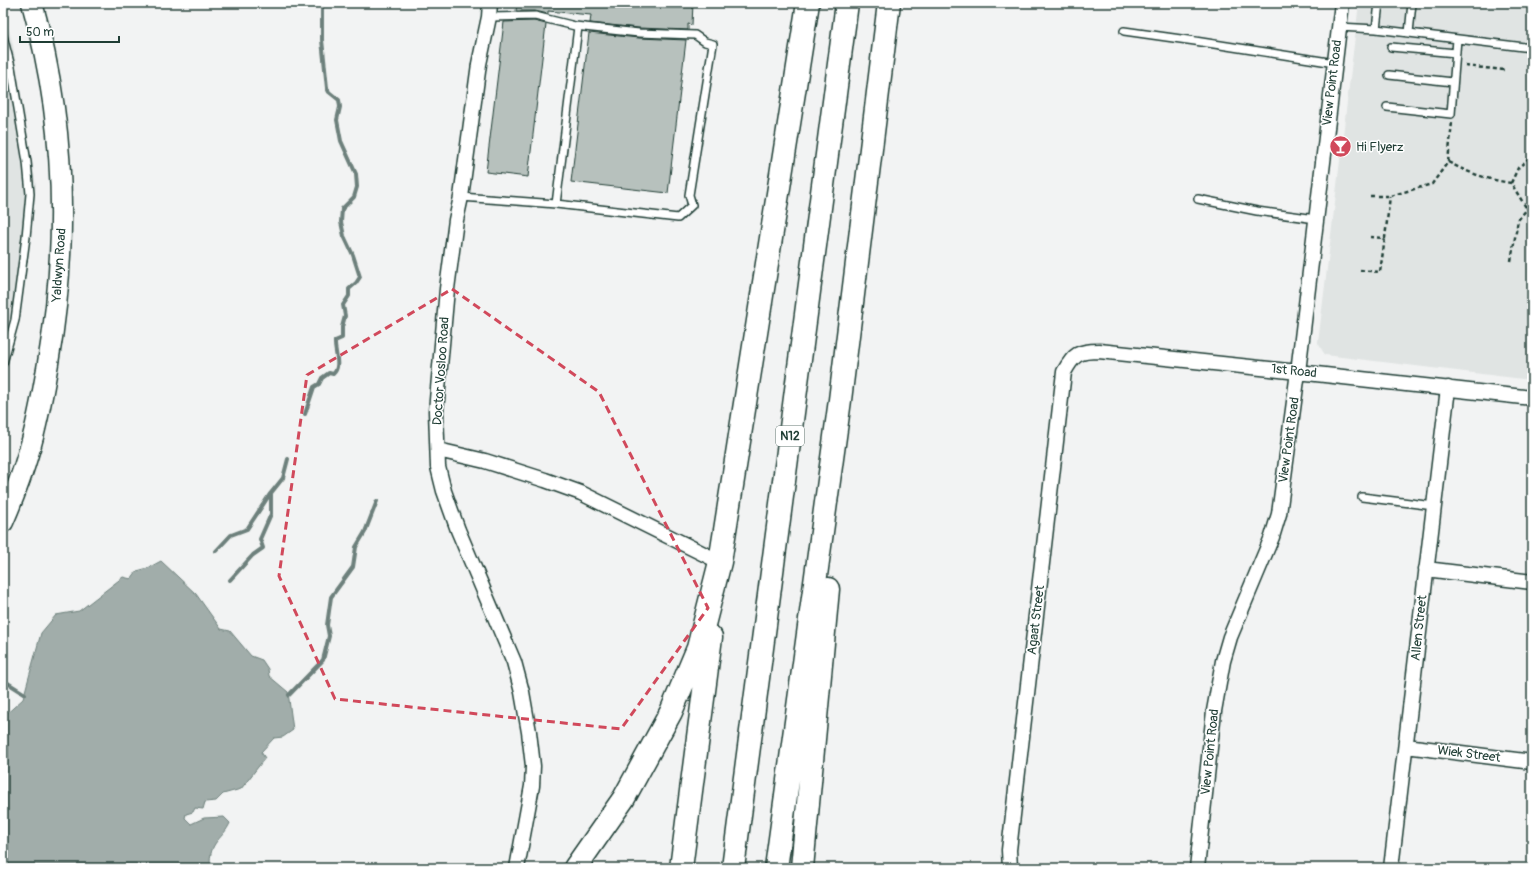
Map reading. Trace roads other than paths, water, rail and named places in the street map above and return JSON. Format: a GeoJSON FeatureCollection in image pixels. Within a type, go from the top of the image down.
{"type":"FeatureCollection","features":[{"type":"Feature","properties":{"kind":"highway"},"geometry":{"type":"LineString","coordinates":[[680,868],[720,562],[808,3]]}},
{"type":"Feature","properties":{"kind":"highway","name":"N12"},"geometry":{"type":"LineString","coordinates":[[733,868],[847,3]]}},
{"type":"Feature","properties":{"kind":"highway"},"geometry":{"type":"LineString","coordinates":[[776,868],[840,400],[889,3]]}},
{"type":"Feature","properties":{"kind":"highway"},"geometry":{"type":"LineString","coordinates":[[802,868],[827,611],[840,400]]}},
{"type":"Feature","properties":{"kind":"highway"},"geometry":{"type":"LineString","coordinates":[[575,868],[624,798],[671,712],[698,648],[720,562]]}},
{"type":"Feature","properties":{"kind":"main road","name":"Yaldwyn Road"},"geometry":{"type":"LineString","coordinates":[[3,495],[24,433],[38,378],[49,313],[54,254],[55,204],[50,136],[42,75],[24,3]]}},
{"type":"Feature","properties":{"kind":"main road","name":"Yaldwyn Road"},"geometry":{"type":"LineString","coordinates":[[3,522],[18,486],[37,423],[50,352],[61,268],[62,203],[58,136],[49,77],[32,3]]}},
{"type":"Feature","properties":{"kind":"street","name":"Doctor Vosloo Road"},"geometry":{"type":"LineString","coordinates":[[490,3],[489,17],[479,64],[461,197],[456,220],[447,289],[436,411],[438,467],[450,510],[511,656],[523,699],[529,732],[533,766],[532,786],[517,868]]}},
{"type":"Feature","properties":{"kind":"street","name":"View Point Road"},"geometry":{"type":"LineString","coordinates":[[1197,868],[1218,684],[1230,637],[1272,536],[1279,514],[1298,372],[1342,3]]}},
{"type":"Feature","properties":{"kind":"street","name":"1st Road"},"geometry":{"type":"LineString","coordinates":[[1064,372],[1070,361],[1077,355],[1085,351],[1092,351],[1532,398]]}},
{"type":"Feature","properties":{"kind":"street","name":"Agaat Street"},"geometry":{"type":"LineString","coordinates":[[1010,868],[1009,850],[1064,372]]}},
{"type":"Feature","properties":{"kind":"street","name":"Allen Street"},"geometry":{"type":"LineString","coordinates":[[1391,868],[1448,388]]}},
{"type":"Feature","properties":{"kind":"street"},"geometry":{"type":"LineString","coordinates":[[438,450],[485,461],[581,493],[720,562]]}},
{"type":"Feature","properties":{"kind":"street"},"geometry":{"type":"LineString","coordinates":[[1426,569],[1532,582]]}},
{"type":"Feature","properties":{"kind":"street","name":"Wiek Street"},"geometry":{"type":"LineString","coordinates":[[1406,746],[1532,762]]}},
{"type":"Feature","properties":{"kind":"lane"},"geometry":{"type":"LineString","coordinates":[[1376,29],[1379,3]]}},
{"type":"Feature","properties":{"kind":"lane"},"geometry":{"type":"LineString","coordinates":[[1409,33],[1412,3]]}},
{"type":"Feature","properties":{"kind":"lane"},"geometry":{"type":"LineString","coordinates":[[461,197],[556,204],[678,218],[692,205],[689,195],[714,44],[705,42],[695,35],[639,33],[578,27],[536,16],[489,17]]}},
{"type":"Feature","properties":{"kind":"lane"},"geometry":{"type":"LineString","coordinates":[[556,204],[578,27]]}},
{"type":"Feature","properties":{"kind":"lane"},"geometry":{"type":"LineString","coordinates":[[1339,27],[1376,29],[1532,48]]}},
{"type":"Feature","properties":{"kind":"lane"},"geometry":{"type":"LineString","coordinates":[[1124,31],[1195,40],[1334,63]]}},
{"type":"Feature","properties":{"kind":"lane"},"geometry":{"type":"LineString","coordinates":[[3,36],[11,67],[27,162],[30,194],[15,320],[3,363]]}},
{"type":"Feature","properties":{"kind":"lane"},"geometry":{"type":"LineString","coordinates":[[1387,107],[1451,114],[1457,39]]}},
{"type":"Feature","properties":{"kind":"lane"},"geometry":{"type":"LineString","coordinates":[[1391,47],[1456,53]]}},
{"type":"Feature","properties":{"kind":"lane"},"geometry":{"type":"LineString","coordinates":[[1389,76],[1453,82]]}},
{"type":"Feature","properties":{"kind":"lane"},"geometry":{"type":"LineString","coordinates":[[1198,199],[1256,211],[1316,219]]}},
{"type":"Feature","properties":{"kind":"lane"},"geometry":{"type":"LineString","coordinates":[[1362,497],[1434,506]]}},
{"type":"Feature","properties":{"kind":"waterway"},"geometry":{"type":"LineString","coordinates":[[305,414],[314,387],[319,384],[322,378],[329,373],[333,374],[336,371],[337,363],[335,341],[342,338],[342,327],[345,316],[343,305],[349,296],[349,289],[360,277],[353,255],[344,236],[341,222],[342,209],[354,197],[357,187],[356,174],[341,141],[337,120],[340,107],[339,100],[329,92],[327,88],[322,40],[322,3]]}},
{"type":"Feature","properties":{"kind":"waterway"},"geometry":{"type":"LineString","coordinates":[[230,580],[253,555],[263,548],[260,539],[271,514],[271,493],[283,478],[288,459]]}},
{"type":"Feature","properties":{"kind":"waterway"},"geometry":{"type":"LineString","coordinates":[[216,551],[231,535],[247,529],[270,494]]}},
{"type":"Feature","properties":{"kind":"waterway"},"geometry":{"type":"LineString","coordinates":[[289,695],[323,660],[329,636],[327,625],[331,597],[353,567],[356,547],[365,532],[377,501]]}},
{"type":"Feature","properties":{"kind":"waterway"},"geometry":{"type":"LineString","coordinates":[[3,680],[25,694]]}},
{"type":"Feature","properties":{"kind":"place","name":"Hi Flyerz"},"geometry":{"type":"Point","coordinates":[1340,147]}}]}
